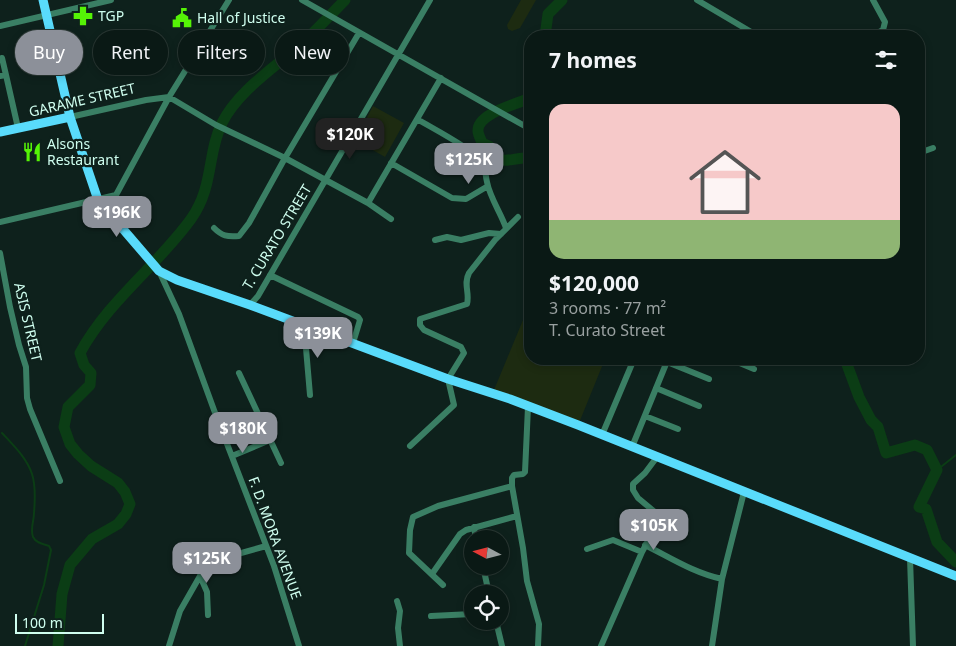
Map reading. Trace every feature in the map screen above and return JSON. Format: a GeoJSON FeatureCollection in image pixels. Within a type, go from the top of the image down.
{"type":"FeatureCollection","features":[{"type":"Feature","properties":{"kind":"main road"},"geometry":{"type":"LineString","coordinates":[[43,0],[70,117],[98,200],[112,214],[155,267],[184,282],[254,306],[602,435],[956,576]]}},
{"type":"Feature","properties":{"kind":"main road","name":"GARAME STREET"},"geometry":{"type":"LineString","coordinates":[[0,132],[70,117]]}},
{"type":"Feature","properties":{"kind":"street"},"geometry":{"type":"LineString","coordinates":[[0,26],[111,0]]}},
{"type":"Feature","properties":{"kind":"street"},"geometry":{"type":"LineString","coordinates":[[112,214],[116,195],[170,97],[229,0]]}},
{"type":"Feature","properties":{"kind":"street"},"geometry":{"type":"LineString","coordinates":[[302,0],[524,125]]}},
{"type":"Feature","properties":{"kind":"street","name":"T. CURATO STREET"},"geometry":{"type":"LineString","coordinates":[[254,306],[270,275],[430,0]]}},
{"type":"Feature","properties":{"kind":"street"},"geometry":{"type":"LineString","coordinates":[[697,0],[748,30]]}},
{"type":"Feature","properties":{"kind":"street"},"geometry":{"type":"LineString","coordinates":[[873,0],[885,22],[883,30]]}},
{"type":"Feature","properties":{"kind":"street"},"geometry":{"type":"LineString","coordinates":[[214,228],[221,236],[239,236],[249,223],[359,33]]}},
{"type":"Feature","properties":{"kind":"street"},"geometry":{"type":"LineString","coordinates":[[2,58],[3,76],[18,128]]}},
{"type":"Feature","properties":{"kind":"street"},"geometry":{"type":"LineString","coordinates":[[368,203],[441,78]]}},
{"type":"Feature","properties":{"kind":"street"},"geometry":{"type":"LineString","coordinates":[[170,97],[225,130],[285,158],[368,203],[391,219]]}},
{"type":"Feature","properties":{"kind":"street","name":"GARAME STREET"},"geometry":{"type":"LineString","coordinates":[[70,117],[146,100],[170,97]]}},
{"type":"Feature","properties":{"kind":"street"},"geometry":{"type":"LineString","coordinates":[[417,119],[472,152],[482,161],[485,166],[488,186],[506,228]]}},
{"type":"Feature","properties":{"kind":"street"},"geometry":{"type":"LineString","coordinates":[[925,151],[933,148]]}},
{"type":"Feature","properties":{"kind":"street"},"geometry":{"type":"LineString","coordinates":[[392,163],[452,198],[466,199],[488,186]]}},
{"type":"Feature","properties":{"kind":"street"},"geometry":{"type":"LineString","coordinates":[[0,222],[116,195]]}},
{"type":"Feature","properties":{"kind":"street"},"geometry":{"type":"LineString","coordinates":[[410,446],[454,405],[448,379],[464,352],[461,347],[427,333],[421,326],[420,319],[467,304],[467,276],[506,228],[518,217]]}},
{"type":"Feature","properties":{"kind":"street"},"geometry":{"type":"LineString","coordinates":[[435,240],[447,237],[461,240],[489,233],[501,234]]}},
{"type":"Feature","properties":{"kind":"street","name":"ASIS STREET"},"geometry":{"type":"LineString","coordinates":[[0,253],[2,273],[18,345],[26,367],[28,404],[60,481]]}},
{"type":"Feature","properties":{"kind":"street","name":"F. D. MORA AVENUE"},"geometry":{"type":"LineString","coordinates":[[155,267],[179,314],[274,566],[299,646]]}},
{"type":"Feature","properties":{"kind":"street"},"geometry":{"type":"LineString","coordinates":[[270,275],[358,317],[360,320],[353,344]]}},
{"type":"Feature","properties":{"kind":"street"},"geometry":{"type":"LineString","coordinates":[[169,294],[174,285],[184,282]]}},
{"type":"Feature","properties":{"kind":"street"},"geometry":{"type":"LineString","coordinates":[[304,326],[310,395]]}},
{"type":"Feature","properties":{"kind":"street"},"geometry":{"type":"LineString","coordinates":[[602,435],[631,365]]}},
{"type":"Feature","properties":{"kind":"street"},"geometry":{"type":"LineString","coordinates":[[632,447],[665,365]]}},
{"type":"Feature","properties":{"kind":"street"},"geometry":{"type":"LineString","coordinates":[[678,365],[709,379]]}},
{"type":"Feature","properties":{"kind":"street"},"geometry":{"type":"LineString","coordinates":[[744,365],[754,369]]}},
{"type":"Feature","properties":{"kind":"street"},"geometry":{"type":"LineString","coordinates":[[240,373],[281,463]]}},
{"type":"Feature","properties":{"kind":"street"},"geometry":{"type":"LineString","coordinates":[[656,388],[699,406]]}},
{"type":"Feature","properties":{"kind":"street"},"geometry":{"type":"LineString","coordinates":[[528,407],[525,472],[514,475],[512,486],[527,581],[539,624],[538,646]]}},
{"type":"Feature","properties":{"kind":"street"},"geometry":{"type":"LineString","coordinates":[[645,416],[678,429]]}},
{"type":"Feature","properties":{"kind":"street"},"geometry":{"type":"LineString","coordinates":[[232,456],[270,440]]}},
{"type":"Feature","properties":{"kind":"street"},"geometry":{"type":"LineString","coordinates":[[601,646],[654,528],[656,513],[638,498],[632,490],[633,484],[645,473],[657,457]]}},
{"type":"Feature","properties":{"kind":"street"},"geometry":{"type":"LineString","coordinates":[[442,585],[409,553],[410,530],[413,517],[438,506],[512,486]]}},
{"type":"Feature","properties":{"kind":"street"},"geometry":{"type":"LineString","coordinates":[[712,646],[722,578],[744,492]]}},
{"type":"Feature","properties":{"kind":"street"},"geometry":{"type":"LineString","coordinates":[[432,574],[460,534],[474,527],[517,516]]}},
{"type":"Feature","properties":{"kind":"street"},"geometry":{"type":"LineString","coordinates":[[587,549],[613,540],[644,549],[706,576],[722,578]]}},
{"type":"Feature","properties":{"kind":"street"},"geometry":{"type":"LineString","coordinates":[[169,646],[180,612],[200,576],[202,566],[209,562],[266,546]]}},
{"type":"Feature","properties":{"kind":"street"},"geometry":{"type":"LineString","coordinates":[[910,558],[913,646]]}},
{"type":"Feature","properties":{"kind":"street"},"geometry":{"type":"LineString","coordinates":[[200,576],[207,592],[208,615]]}},
{"type":"Feature","properties":{"kind":"street"},"geometry":{"type":"LineString","coordinates":[[397,601],[400,611],[398,628],[400,646]]}},
{"type":"Feature","properties":{"kind":"street"},"geometry":{"type":"LineString","coordinates":[[431,616],[464,614]]}},
{"type":"Feature","properties":{"kind":"street"},"geometry":{"type":"LineString","coordinates":[[498,630],[502,646]]}},
{"type":"Feature","properties":{"kind":"green space"},"geometry":{"type":"Polygon","coordinates":[[[521,0],[536,0],[520,28],[512,31],[508,29],[507,25],[521,0]]]}},
{"type":"Feature","properties":{"kind":"green space"},"geometry":{"type":"Polygon","coordinates":[[[373,106],[404,123],[385,157],[355,140],[373,106]]]}},
{"type":"Feature","properties":{"kind":"green space"},"geometry":{"type":"Polygon","coordinates":[[[524,318],[524,365],[603,365],[579,423],[494,390],[524,318]]]}},
{"type":"Feature","properties":{"kind":"waterway"},"geometry":{"type":"LineString","coordinates":[[58,646],[62,594],[70,565],[92,539],[118,524],[126,514],[130,504],[125,492],[118,483],[91,466],[78,454],[70,444],[64,427],[68,407],[90,385],[91,373],[84,365],[80,353],[91,334],[118,300],[178,236],[191,219],[198,207],[207,182],[217,134],[229,111],[257,81],[306,40],[345,0]]}},
{"type":"Feature","properties":{"kind":"waterway"},"geometry":{"type":"LineString","coordinates":[[546,30],[548,14],[562,0]]}},
{"type":"Feature","properties":{"kind":"waterway"},"geometry":{"type":"LineString","coordinates":[[524,100],[491,114],[479,125],[478,131],[482,143],[489,146],[496,157],[504,160],[524,158]]}},
{"type":"Feature","properties":{"kind":"waterway"},"geometry":{"type":"LineString","coordinates":[[847,365],[859,397],[871,420],[878,427],[886,453],[915,445],[927,450],[937,470],[919,507],[926,509],[937,542],[956,562]]}},
{"type":"Feature","properties":{"kind":"waterway"},"geometry":{"type":"LineString","coordinates":[[2,433],[30,468],[35,494],[32,534],[36,541],[49,546],[51,550],[44,585],[25,646]]}},
{"type":"Feature","properties":{"kind":"waterway"},"geometry":{"type":"LineString","coordinates":[[937,470],[956,455]]}},
{"type":"Feature","properties":{"kind":"place","name":"TGP"},"geometry":{"type":"Point","coordinates":[83,16]}},
{"type":"Feature","properties":{"kind":"place","name":"Hall of Justice"},"geometry":{"type":"Point","coordinates":[182,18]}},
{"type":"Feature","properties":{"kind":"place","name":"Alsons Restaurant"},"geometry":{"type":"Point","coordinates":[32,152]}}]}
